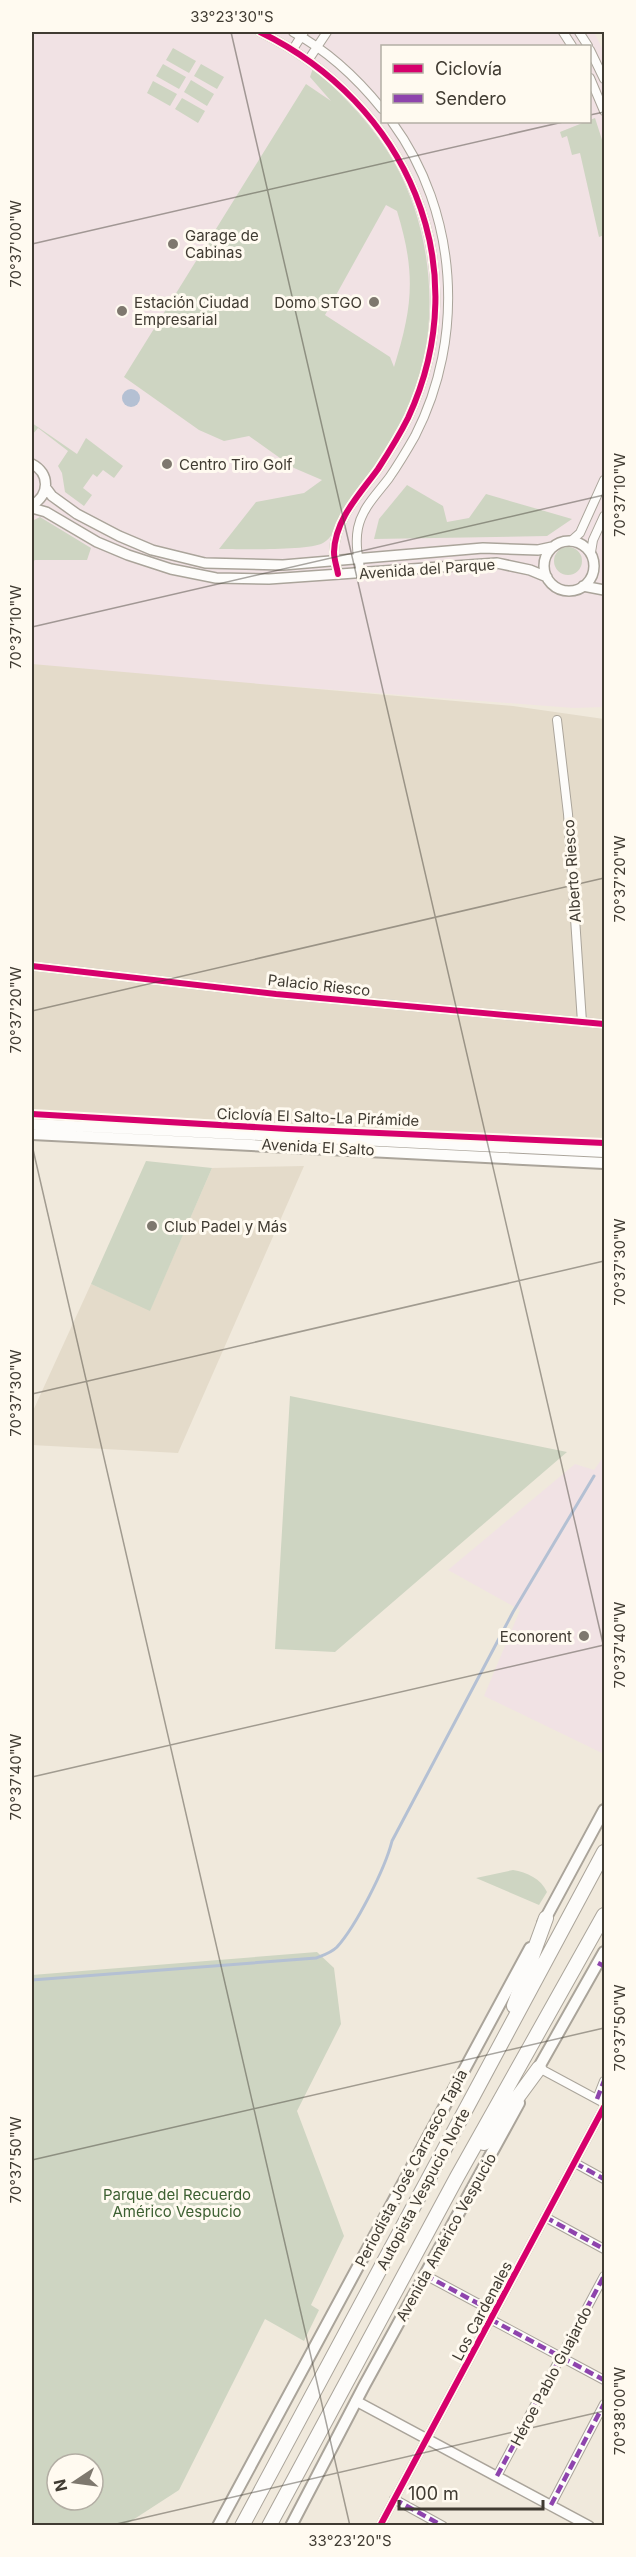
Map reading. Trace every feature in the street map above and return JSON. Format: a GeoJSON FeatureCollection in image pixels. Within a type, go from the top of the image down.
{"type":"FeatureCollection","features":[{"type":"Feature","properties":{"kind":"highway","name":"Autopista Vespucio Norte"},"geometry":{"type":"LineString","coordinates":[[242,2526],[604,1852]]}},
{"type":"Feature","properties":{"kind":"highway","name":"Autopista Vespucio Norte"},"geometry":{"type":"LineString","coordinates":[[269,2526],[456,2177],[604,1915]]}},
{"type":"Feature","properties":{"kind":"highway"},"geometry":{"type":"LineString","coordinates":[[499,2047],[546,1918]]}},
{"type":"Feature","properties":{"kind":"highway"},"geometry":{"type":"LineString","coordinates":[[456,2177],[539,2068]]}},
{"type":"Feature","properties":{"kind":"main road","name":"Avenida El Salto"},"geometry":{"type":"LineString","coordinates":[[32,1124],[604,1152]]}},
{"type":"Feature","properties":{"kind":"main road","name":"Avenida El Salto"},"geometry":{"type":"LineString","coordinates":[[32,1134],[604,1163]]}},
{"type":"Feature","properties":{"kind":"main road","name":"Periodista José Carrasco Tapia"},"geometry":{"type":"LineString","coordinates":[[218,2526],[604,1810]]}},
{"type":"Feature","properties":{"kind":"main road","name":"Avenida Américo Vespucio"},"geometry":{"type":"LineString","coordinates":[[291,2526],[356,2401],[539,2068],[601,1965],[604,1952]]}},
{"type":"Feature","properties":{"kind":"street"},"geometry":{"type":"LineString","coordinates":[[261,32],[309,59],[347,91],[373,120],[401,162],[422,211],[432,259],[434,296],[432,333],[417,396],[395,442],[350,505],[335,546],[338,574]]}},
{"type":"Feature","properties":{"kind":"street"},"geometry":{"type":"LineString","coordinates":[[293,32],[303,34],[317,46],[359,83],[381,108]]}},
{"type":"Feature","properties":{"kind":"street"},"geometry":{"type":"LineString","coordinates":[[309,59],[327,32]]}},
{"type":"Feature","properties":{"kind":"street"},"geometry":{"type":"LineString","coordinates":[[563,32],[571,45]]}},
{"type":"Feature","properties":{"kind":"street"},"geometry":{"type":"LineString","coordinates":[[579,32],[587,45]]}},
{"type":"Feature","properties":{"kind":"street"},"geometry":{"type":"LineString","coordinates":[[293,49],[303,34]]}},
{"type":"Feature","properties":{"kind":"street"},"geometry":{"type":"LineString","coordinates":[[591,52],[604,79]]}},
{"type":"Feature","properties":{"kind":"street"},"geometry":{"type":"LineString","coordinates":[[591,80],[604,111]]}},
{"type":"Feature","properties":{"kind":"street"},"geometry":{"type":"LineString","coordinates":[[361,573],[358,560],[357,529],[363,512],[405,454],[430,402],[446,341],[449,299],[448,275],[435,208],[423,174],[393,123]]}},
{"type":"Feature","properties":{"kind":"street"},"geometry":{"type":"LineString","coordinates":[[422,211],[427,213],[435,208]]}},
{"type":"Feature","properties":{"kind":"street"},"geometry":{"type":"LineString","coordinates":[[427,232],[430,228],[435,227],[440,231]]}},
{"type":"Feature","properties":{"kind":"street"},"geometry":{"type":"LineString","coordinates":[[425,369],[430,378],[438,375]]}},
{"type":"Feature","properties":{"kind":"street"},"geometry":{"type":"LineString","coordinates":[[417,396],[425,393],[429,396],[430,402]]}},
{"type":"Feature","properties":{"kind":"street","name":"Avenida del Parque"},"geometry":{"type":"LineString","coordinates":[[32,464],[44,475],[46,488],[60,503],[102,528],[133,542],[178,557],[231,565],[358,560],[483,548],[538,550],[552,547]]}},
{"type":"Feature","properties":{"kind":"street"},"geometry":{"type":"LineString","coordinates":[[571,541],[580,533],[604,480]]}},
{"type":"Feature","properties":{"kind":"street"},"geometry":{"type":"LineString","coordinates":[[32,506],[39,500],[46,488]]}},
{"type":"Feature","properties":{"kind":"street","name":"Avenida del Parque"},"geometry":{"type":"LineString","coordinates":[[32,506],[117,551],[185,573],[244,580],[497,563],[530,570],[547,577]]}},
{"type":"Feature","properties":{"kind":"street"},"geometry":{"type":"LineString","coordinates":[[604,516],[592,540],[592,556],[593,573],[583,586],[572,591],[564,590],[551,583],[547,577],[545,561],[552,547],[564,541],[571,541],[582,544],[592,556],[604,566]]}},
{"type":"Feature","properties":{"kind":"street"},"geometry":{"type":"LineString","coordinates":[[583,586],[604,590]]}},
{"type":"Feature","properties":{"kind":"street","name":"Alberto Riesco"},"geometry":{"type":"LineString","coordinates":[[557,720],[568,814],[582,1022]]}},
{"type":"Feature","properties":{"kind":"street","name":"Palacio Riesco"},"geometry":{"type":"LineString","coordinates":[[32,966],[276,994],[604,1024]]}},
{"type":"Feature","properties":{"kind":"street"},"geometry":{"type":"LineString","coordinates":[[539,2068],[602,2103]]}},
{"type":"Feature","properties":{"kind":"street","name":"Los Cardenales"},"geometry":{"type":"LineString","coordinates":[[380,2526],[575,2163],[602,2103],[604,2081]]}},
{"type":"Feature","properties":{"kind":"street"},"geometry":{"type":"LineString","coordinates":[[575,2163],[604,2179]]}},
{"type":"Feature","properties":{"kind":"street"},"geometry":{"type":"LineString","coordinates":[[545,2217],[604,2250]]}},
{"type":"Feature","properties":{"kind":"street"},"geometry":{"type":"LineString","coordinates":[[425,2275],[561,2357],[604,2380]]}},
{"type":"Feature","properties":{"kind":"street","name":"Héroe Pablo Guajardo"},"geometry":{"type":"LineString","coordinates":[[497,2476],[604,2276]]}},
{"type":"Feature","properties":{"kind":"street"},"geometry":{"type":"LineString","coordinates":[[356,2401],[589,2526]]}},
{"type":"Feature","properties":{"kind":"street"},"geometry":{"type":"LineString","coordinates":[[551,2505],[604,2404]]}},
{"type":"Feature","properties":{"kind":"street"},"geometry":{"type":"LineString","coordinates":[[394,2499],[443,2526]]}},
{"type":"Feature","properties":{"kind":"shaded area"},"geometry":{"type":"Polygon","coordinates":[[[32,32],[594,32],[604,52],[604,707],[574,708],[32,667],[32,32]]]}},
{"type":"Feature","properties":{"kind":"shaded area"},"geometry":{"type":"Polygon","coordinates":[[[32,664],[513,706],[604,719],[604,1140],[32,1110],[32,664]]]}},
{"type":"Feature","properties":{"kind":"shaded area"},"geometry":{"type":"Polygon","coordinates":[[[304,1166],[178,1453],[32,1445],[32,1413],[91,1284],[150,1310],[212,1168],[304,1166]]]}},
{"type":"Feature","properties":{"kind":"shaded area"},"geometry":{"type":"Polygon","coordinates":[[[604,1456],[604,1754],[484,1696],[520,1610],[448,1570],[575,1464],[594,1470],[604,1456]]]}},
{"type":"Feature","properties":{"kind":"green space"},"geometry":{"type":"Polygon","coordinates":[[[173,48],[196,61],[189,73],[166,60],[173,48]]]}},
{"type":"Feature","properties":{"kind":"green space"},"geometry":{"type":"Polygon","coordinates":[[[163,64],[186,77],[179,89],[156,76],[163,64]]]}},
{"type":"Feature","properties":{"kind":"green space"},"geometry":{"type":"Polygon","coordinates":[[[201,64],[224,77],[217,89],[194,76],[201,64]]]}},
{"type":"Feature","properties":{"kind":"green space"},"geometry":{"type":"Polygon","coordinates":[[[313,68],[368,124],[387,150],[409,194],[420,226],[427,260],[428,329],[423,363],[414,396],[400,427],[357,490],[328,539],[315,546],[219,549],[256,502],[304,493],[322,480],[294,468],[249,436],[224,441],[199,430],[124,377],[306,84],[331,101],[310,77],[313,68]],[[386,205],[325,315],[390,357],[394,367],[405,326],[410,289],[407,253],[397,211],[386,205]]]}},
{"type":"Feature","properties":{"kind":"green space"},"geometry":{"type":"Polygon","coordinates":[[[191,80],[214,94],[207,106],[184,92],[191,80]]]}},
{"type":"Feature","properties":{"kind":"green space"},"geometry":{"type":"Polygon","coordinates":[[[153,81],[177,94],[170,106],[147,93],[153,81]]]}},
{"type":"Feature","properties":{"kind":"green space"},"geometry":{"type":"Polygon","coordinates":[[[182,98],[205,111],[198,123],[175,109],[182,98]]]}},
{"type":"Feature","properties":{"kind":"green space"},"geometry":{"type":"Polygon","coordinates":[[[595,118],[604,146],[604,235],[599,237],[580,153],[572,155],[567,136],[562,138],[560,132],[582,123],[591,123],[591,120],[595,118]]]}},
{"type":"Feature","properties":{"kind":"green space"},"geometry":{"type":"Polygon","coordinates":[[[32,423],[77,454],[86,438],[123,466],[114,478],[103,470],[97,477],[93,474],[83,488],[92,495],[84,506],[65,492],[62,473],[58,466],[68,451],[38,428],[32,435],[32,423]]]}},
{"type":"Feature","properties":{"kind":"green space"},"geometry":{"type":"Polygon","coordinates":[[[407,485],[443,506],[447,522],[469,518],[486,494],[572,519],[547,536],[374,539],[379,519],[407,485]]]}},
{"type":"Feature","properties":{"kind":"green space"},"geometry":{"type":"Polygon","coordinates":[[[40,517],[91,548],[87,560],[35,560],[32,562],[32,521],[40,517]]]}},
{"type":"Feature","properties":{"kind":"green space"},"geometry":{"type":"Polygon","coordinates":[[[568,547],[578,551],[582,561],[578,571],[568,575],[558,571],[554,561],[558,551],[568,547]]]}},
{"type":"Feature","properties":{"kind":"green space","name":"Club Padel y Más"},"geometry":{"type":"Polygon","coordinates":[[[146,1161],[212,1168],[150,1311],[91,1284],[146,1161]]]}},
{"type":"Feature","properties":{"kind":"green space"},"geometry":{"type":"Polygon","coordinates":[[[290,1396],[567,1452],[335,1652],[275,1649],[290,1396]]]}},
{"type":"Feature","properties":{"kind":"green space"},"geometry":{"type":"Polygon","coordinates":[[[513,1870],[533,1877],[544,1887],[547,1892],[539,1905],[476,1878],[513,1870]]]}},
{"type":"Feature","properties":{"kind":"green space","name":"Parque del Recuerdo Américo Vespucio"},"geometry":{"type":"Polygon","coordinates":[[[317,1952],[334,1968],[341,2024],[297,2111],[344,2236],[311,2305],[319,2310],[304,2341],[265,2319],[179,2490],[125,2525],[32,2525],[32,1975],[317,1952]]]}},
{"type":"Feature","properties":{"kind":"water"},"geometry":{"type":"Polygon","coordinates":[[[131,389],[137,392],[140,398],[137,404],[131,407],[125,404],[122,398],[125,392],[131,389]]]}},
{"type":"Feature","properties":{"kind":"waterway"},"geometry":{"type":"LineString","coordinates":[[32,1980],[316,1958],[335,1949],[353,1926],[369,1897],[392,1841],[513,1612],[594,1476]]}},
{"type":"Feature","properties":{"kind":"marked path"},"geometry":{"type":"LineString","coordinates":[[598,1963],[604,1966]]}},
{"type":"Feature","properties":{"kind":"marked path"},"geometry":{"type":"LineString","coordinates":[[597,2099],[604,2081]]}},
{"type":"Feature","properties":{"kind":"marked path"},"geometry":{"type":"LineString","coordinates":[[575,2163],[604,2179]]}},
{"type":"Feature","properties":{"kind":"marked path"},"geometry":{"type":"LineString","coordinates":[[545,2217],[604,2249]]}},
{"type":"Feature","properties":{"kind":"marked path"},"geometry":{"type":"LineString","coordinates":[[425,2275],[494,2312]]}},
{"type":"Feature","properties":{"kind":"marked path"},"geometry":{"type":"LineString","coordinates":[[497,2476],[604,2276]]}},
{"type":"Feature","properties":{"kind":"marked path"},"geometry":{"type":"LineString","coordinates":[[490,2319],[604,2380]]}},
{"type":"Feature","properties":{"kind":"marked path"},"geometry":{"type":"LineString","coordinates":[[551,2505],[604,2404]]}},
{"type":"Feature","properties":{"kind":"marked path"},"geometry":{"type":"LineString","coordinates":[[394,2499],[443,2526]]}},
{"type":"Feature","properties":{"kind":"cycle path"},"geometry":{"type":"LineString","coordinates":[[260,32],[311,63],[355,101],[390,145],[415,194],[431,247],[435,303],[428,360],[405,425],[350,508],[339,529],[334,552],[338,574]]}},
{"type":"Feature","properties":{"kind":"cycle path"},"geometry":{"type":"LineString","coordinates":[[32,966],[276,994],[604,1024]]}},
{"type":"Feature","properties":{"kind":"cycle path","name":"Ciclovía El Salto-La Pirámide"},"geometry":{"type":"LineString","coordinates":[[32,1114],[288,1129],[604,1143]]}},
{"type":"Feature","properties":{"kind":"cycle path"},"geometry":{"type":"LineString","coordinates":[[380,2526],[604,2107]]}},
{"type":"Feature","properties":{"kind":"place","name":"Garage de Cabinas"},"geometry":{"type":"Point","coordinates":[173,244]}},
{"type":"Feature","properties":{"kind":"place","name":"Domo STGO"},"geometry":{"type":"Point","coordinates":[374,302]}},
{"type":"Feature","properties":{"kind":"place","name":"Estación Ciudad Empresarial"},"geometry":{"type":"Point","coordinates":[122,311]}},
{"type":"Feature","properties":{"kind":"place","name":"Centro Tiro Golf"},"geometry":{"type":"Point","coordinates":[167,464]}},
{"type":"Feature","properties":{"kind":"place","name":"Club Padel y Más"},"geometry":{"type":"Point","coordinates":[152,1226]}},
{"type":"Feature","properties":{"kind":"place","name":"Econorent"},"geometry":{"type":"Point","coordinates":[584,1636]}}]}
